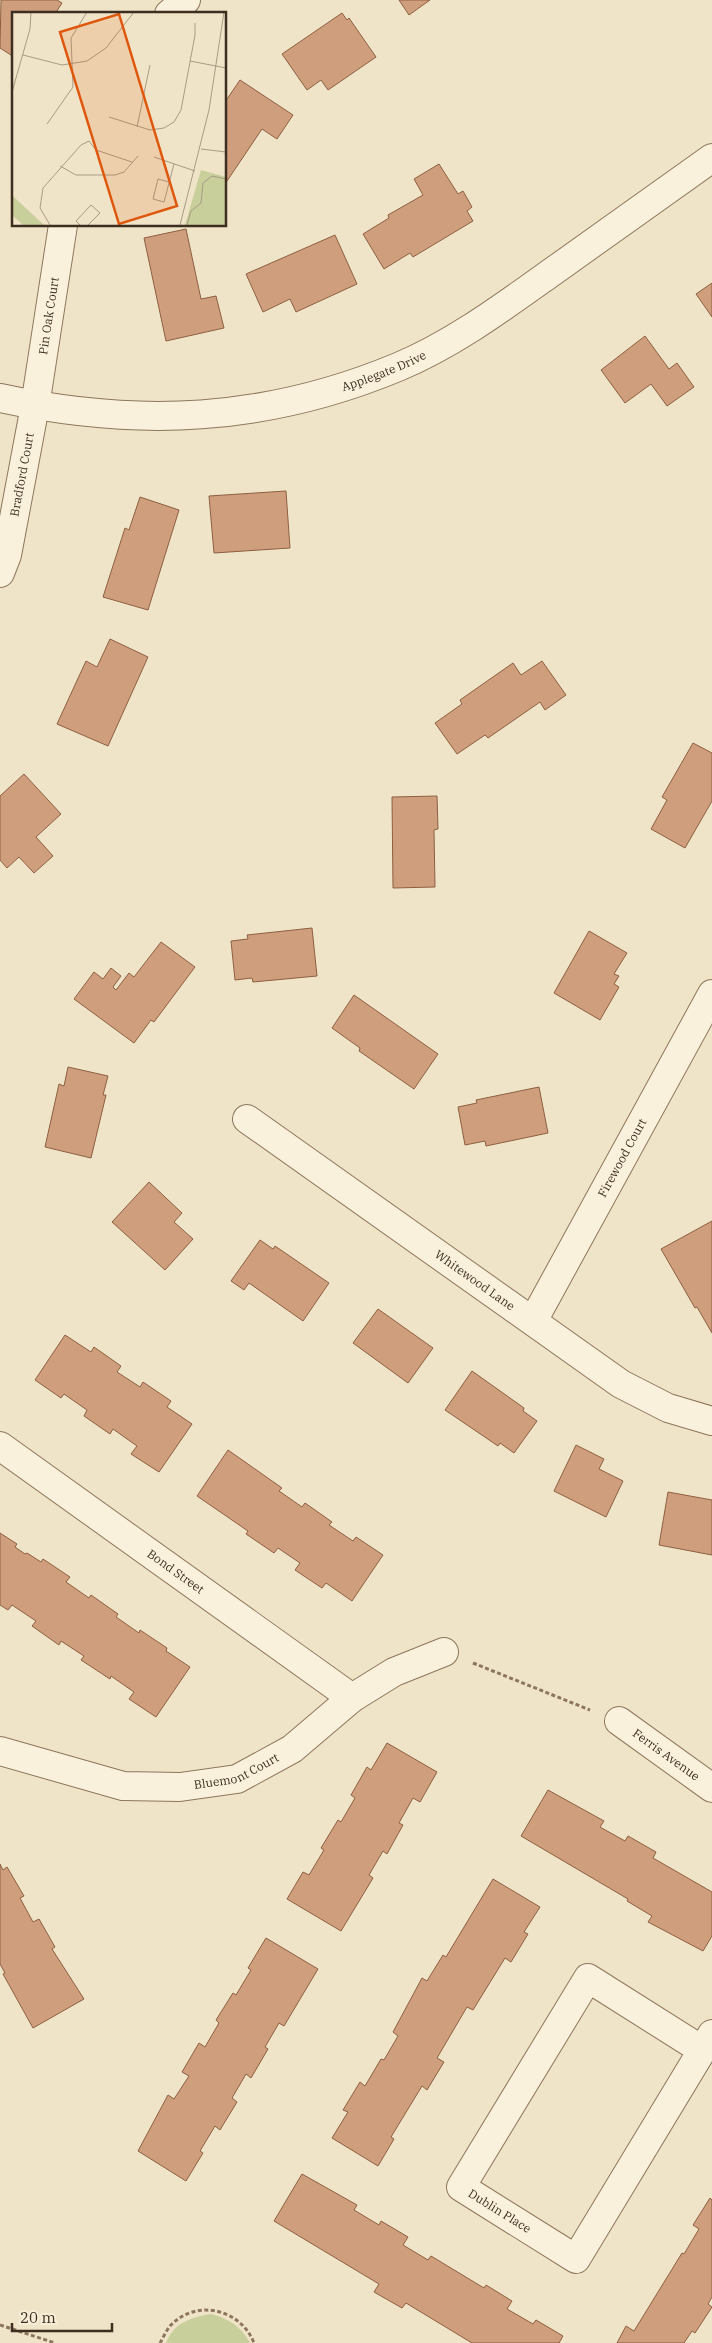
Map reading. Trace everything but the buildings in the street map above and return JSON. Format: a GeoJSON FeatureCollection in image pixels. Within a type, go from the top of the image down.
{"type":"FeatureCollection","features":[{"type":"Feature","properties":{"kind":"street"},"geometry":{"type":"LineString","coordinates":[[171,12],[186,0]]}},
{"type":"Feature","properties":{"kind":"street","name":"Applegate Drive"},"geometry":{"type":"LineString","coordinates":[[0,398],[35,406],[103,415],[191,417],[275,406],[306,398],[398,367],[451,340],[494,313],[712,158]]}},
{"type":"Feature","properties":{"kind":"street","name":"Pin Oak Court"},"geometry":{"type":"LineString","coordinates":[[35,406],[63,226]]}},
{"type":"Feature","properties":{"kind":"street","name":"Bradford Court"},"geometry":{"type":"LineString","coordinates":[[0,573],[6,555],[35,406]]}},
{"type":"Feature","properties":{"kind":"street","name":"Firewood Court"},"geometry":{"type":"LineString","coordinates":[[533,1321],[712,994]]}},
{"type":"Feature","properties":{"kind":"street","name":"Whitewood Lane"},"geometry":{"type":"LineString","coordinates":[[247,1119],[621,1384],[668,1408],[712,1421]]}},
{"type":"Feature","properties":{"kind":"street","name":"Bond Street"},"geometry":{"type":"LineString","coordinates":[[0,1446],[352,1698]]}},
{"type":"Feature","properties":{"kind":"street","name":"Bluemont Court"},"geometry":{"type":"LineString","coordinates":[[0,1751],[124,1786],[180,1787],[237,1779],[292,1749],[352,1698],[394,1672],[444,1652]]}},
{"type":"Feature","properties":{"kind":"street","name":"Ferris Avenue"},"geometry":{"type":"LineString","coordinates":[[619,1721],[712,1788]]}},
{"type":"Feature","properties":{"kind":"street","name":"Dublin Place"},"geometry":{"type":"LineString","coordinates":[[588,1978],[707,2042],[576,2259],[461,2186],[588,1978]]}},
{"type":"Feature","properties":{"kind":"path"},"geometry":{"type":"LineString","coordinates":[[444,1652],[619,1721]]}},
{"type":"Feature","properties":{"kind":"path"},"geometry":{"type":"LineString","coordinates":[[160,2343],[170,2327],[184,2315],[202,2310],[220,2311],[237,2319],[250,2332],[254,2343]]}},
{"type":"Feature","properties":{"kind":"path"},"geometry":{"type":"LineString","coordinates":[[0,2325],[55,2343]]}},
{"type":"Feature","properties":{"kind":"path"},"geometry":{"type":"LineString","coordinates":[[0,2331],[7,2327]]}},
{"type":"Feature","properties":{"kind":"green space"},"geometry":{"type":"Polygon","coordinates":[[[211,2314],[234,2324],[243,2332],[250,2343],[166,2343],[173,2330],[184,2322],[211,2314]]]}}]}
